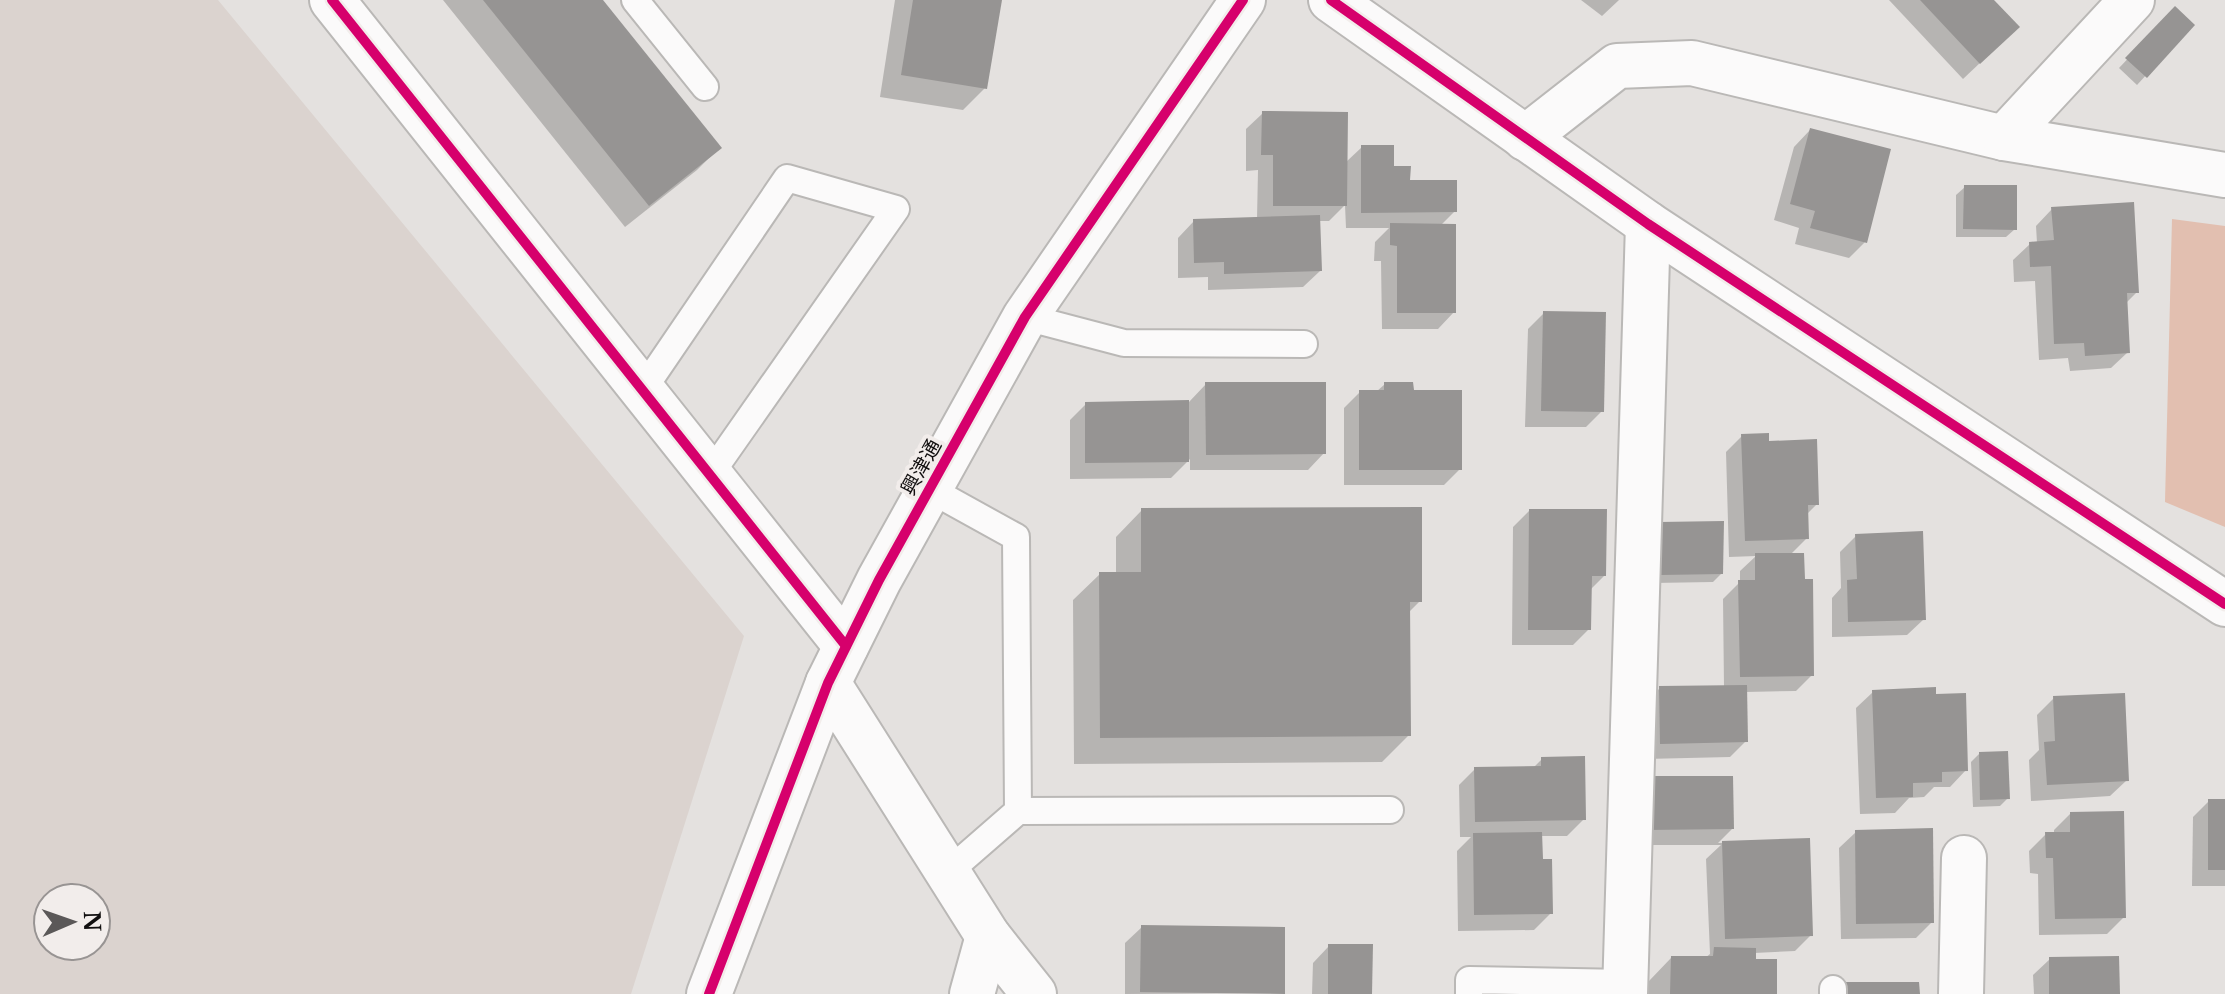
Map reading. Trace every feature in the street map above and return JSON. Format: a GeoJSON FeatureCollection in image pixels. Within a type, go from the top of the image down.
{"type":"FeatureCollection","features":[{"type":"Feature","properties":{"kind":"street"},"geometry":{"type":"LineString","coordinates":[[332,0],[709,476],[837,665],[948,872],[988,936],[1034,994]]}},
{"type":"Feature","properties":{"kind":"street","name":"興津通"},"geometry":{"type":"LineString","coordinates":[[710,994],[837,665],[929,489],[1025,317],[1243,0]]}},
{"type":"Feature","properties":{"kind":"street"},"geometry":{"type":"LineString","coordinates":[[1331,0],[1648,224],[2225,604]]}},
{"type":"Feature","properties":{"kind":"street"},"geometry":{"type":"LineString","coordinates":[[2004,138],[2132,0]]}},
{"type":"Feature","properties":{"kind":"street"},"geometry":{"type":"LineString","coordinates":[[1525,138],[1617,66],[1692,63],[2004,138],[2225,175]]}},
{"type":"Feature","properties":{"kind":"street"},"geometry":{"type":"LineString","coordinates":[[1625,989],[1648,224]]}},
{"type":"Feature","properties":{"kind":"street"},"geometry":{"type":"LineString","coordinates":[[1961,994],[1964,858]]}},
{"type":"Feature","properties":{"kind":"street"},"geometry":{"type":"LineString","coordinates":[[972,994],[988,936]]}},
{"type":"Feature","properties":{"kind":"lane"},"geometry":{"type":"LineString","coordinates":[[635,0],[705,87]]}},
{"type":"Feature","properties":{"kind":"lane"},"geometry":{"type":"LineString","coordinates":[[642,391],[787,178],[896,209],[709,476]]}},
{"type":"Feature","properties":{"kind":"lane"},"geometry":{"type":"LineString","coordinates":[[1025,317],[1124,343],[1304,344]]}},
{"type":"Feature","properties":{"kind":"lane"},"geometry":{"type":"LineString","coordinates":[[929,489],[1016,537],[1018,811]]}},
{"type":"Feature","properties":{"kind":"lane"},"geometry":{"type":"LineString","coordinates":[[948,872],[1018,811],[1390,810]]}},
{"type":"Feature","properties":{"kind":"lane"},"geometry":{"type":"LineString","coordinates":[[1469,994],[1469,980],[1625,989]]}},
{"type":"Feature","properties":{"kind":"lane"},"geometry":{"type":"LineString","coordinates":[[694,994],[710,994]]}},
{"type":"Feature","properties":{"kind":"shaded area"},"geometry":{"type":"Polygon","coordinates":[[[0,0],[218,0],[744,636],[631,994],[0,994],[0,0]]]}},
{"type":"Feature","properties":{"kind":"shaded area"},"geometry":{"type":"Polygon","coordinates":[[[2172,219],[2225,226],[2225,527],[2165,502],[2172,219]]]}},
{"type":"Feature","properties":{"kind":"building"},"geometry":{"type":"Polygon","coordinates":[[[483,0],[603,0],[722,148],[649,206],[483,0]]]}},
{"type":"Feature","properties":{"kind":"building"},"geometry":{"type":"Polygon","coordinates":[[[913,0],[1002,0],[987,89],[901,75],[913,0]]]}},
{"type":"Feature","properties":{"kind":"building"},"geometry":{"type":"Polygon","coordinates":[[[1920,0],[1994,0],[2020,27],[1980,64],[1920,0]]]}},
{"type":"Feature","properties":{"kind":"building"},"geometry":{"type":"Polygon","coordinates":[[[2175,6],[2195,25],[2147,78],[2125,58],[2175,6]]]}},
{"type":"Feature","properties":{"kind":"building"},"geometry":{"type":"Polygon","coordinates":[[[1262,111],[1348,112],[1347,206],[1273,206],[1273,155],[1261,155],[1262,111]]]}},
{"type":"Feature","properties":{"kind":"building"},"geometry":{"type":"Polygon","coordinates":[[[1810,128],[1891,149],[1867,243],[1810,228],[1815,211],[1790,204],[1810,128]]]}},
{"type":"Feature","properties":{"kind":"building"},"geometry":{"type":"Polygon","coordinates":[[[1361,145],[1394,145],[1394,166],[1411,166],[1410,180],[1457,180],[1457,212],[1361,213],[1361,145]]]}},
{"type":"Feature","properties":{"kind":"building"},"geometry":{"type":"Polygon","coordinates":[[[1964,185],[2017,185],[2017,230],[1963,229],[1964,185]]]}},
{"type":"Feature","properties":{"kind":"building"},"geometry":{"type":"Polygon","coordinates":[[[2134,202],[2139,293],[2127,293],[2130,353],[2085,356],[2084,343],[2054,344],[2051,266],[2030,267],[2029,242],[2054,240],[2051,207],[2134,202]]]}},
{"type":"Feature","properties":{"kind":"building"},"geometry":{"type":"Polygon","coordinates":[[[1320,215],[1322,271],[1224,274],[1224,262],[1194,263],[1193,219],[1320,215]]]}},
{"type":"Feature","properties":{"kind":"building"},"geometry":{"type":"Polygon","coordinates":[[[1390,223],[1456,224],[1456,313],[1397,313],[1397,246],[1390,245],[1390,223]]]}},
{"type":"Feature","properties":{"kind":"building"},"geometry":{"type":"Polygon","coordinates":[[[1543,311],[1606,312],[1604,412],[1541,411],[1543,311]]]}},
{"type":"Feature","properties":{"kind":"building"},"geometry":{"type":"Polygon","coordinates":[[[1205,382],[1326,382],[1326,454],[1206,455],[1205,382]]]}},
{"type":"Feature","properties":{"kind":"building"},"geometry":{"type":"Polygon","coordinates":[[[1384,382],[1413,382],[1414,390],[1462,390],[1462,470],[1359,470],[1359,390],[1384,390],[1384,382]]]}},
{"type":"Feature","properties":{"kind":"building"},"geometry":{"type":"Polygon","coordinates":[[[1189,400],[1189,462],[1085,463],[1085,402],[1189,400]]]}},
{"type":"Feature","properties":{"kind":"building"},"geometry":{"type":"Polygon","coordinates":[[[1769,433],[1769,441],[1817,439],[1819,505],[1808,505],[1809,539],[1745,541],[1741,434],[1769,433]]]}},
{"type":"Feature","properties":{"kind":"building"},"geometry":{"type":"Polygon","coordinates":[[[1422,507],[1422,602],[1410,602],[1411,736],[1100,738],[1099,572],[1141,572],[1141,508],[1422,507]]]}},
{"type":"Feature","properties":{"kind":"building"},"geometry":{"type":"Polygon","coordinates":[[[1529,509],[1607,509],[1606,576],[1592,576],[1591,630],[1528,630],[1529,509]]]}},
{"type":"Feature","properties":{"kind":"building"},"geometry":{"type":"Polygon","coordinates":[[[1724,521],[1723,574],[1660,575],[1659,522],[1724,521]]]}},
{"type":"Feature","properties":{"kind":"building"},"geometry":{"type":"Polygon","coordinates":[[[1923,531],[1926,620],[1848,622],[1847,580],[1857,579],[1855,534],[1923,531]]]}},
{"type":"Feature","properties":{"kind":"building"},"geometry":{"type":"Polygon","coordinates":[[[1755,553],[1804,553],[1805,579],[1813,579],[1814,676],[1740,677],[1738,580],[1755,580],[1755,553]]]}},
{"type":"Feature","properties":{"kind":"building"},"geometry":{"type":"Polygon","coordinates":[[[1747,685],[1748,742],[1660,744],[1659,686],[1747,685]]]}},
{"type":"Feature","properties":{"kind":"building"},"geometry":{"type":"Polygon","coordinates":[[[1936,687],[1936,694],[1966,693],[1968,771],[1942,772],[1942,782],[1913,783],[1913,797],[1876,798],[1872,690],[1936,687]]]}},
{"type":"Feature","properties":{"kind":"building"},"geometry":{"type":"Polygon","coordinates":[[[2125,693],[2129,781],[2047,785],[2044,742],[2055,741],[2053,696],[2125,693]]]}},
{"type":"Feature","properties":{"kind":"building"},"geometry":{"type":"Polygon","coordinates":[[[2008,751],[2010,799],[1980,800],[1979,752],[2008,751]]]}},
{"type":"Feature","properties":{"kind":"building"},"geometry":{"type":"Polygon","coordinates":[[[1585,756],[1586,820],[1475,822],[1474,767],[1541,766],[1541,757],[1585,756]]]}},
{"type":"Feature","properties":{"kind":"building"},"geometry":{"type":"Polygon","coordinates":[[[1647,776],[1733,776],[1734,829],[1646,830],[1647,776]]]}},
{"type":"Feature","properties":{"kind":"building"},"geometry":{"type":"Polygon","coordinates":[[[2208,799],[2225,799],[2225,870],[2208,870],[2208,799]]]}},
{"type":"Feature","properties":{"kind":"building"},"geometry":{"type":"Polygon","coordinates":[[[2124,811],[2126,918],[2055,919],[2053,858],[2046,858],[2045,832],[2070,832],[2070,812],[2124,811]]]}},
{"type":"Feature","properties":{"kind":"building"},"geometry":{"type":"Polygon","coordinates":[[[1933,828],[1934,923],[1856,924],[1855,830],[1933,828]]]}},
{"type":"Feature","properties":{"kind":"building"},"geometry":{"type":"Polygon","coordinates":[[[1542,832],[1543,859],[1552,859],[1553,914],[1474,915],[1473,833],[1542,832]]]}},
{"type":"Feature","properties":{"kind":"building"},"geometry":{"type":"Polygon","coordinates":[[[1810,838],[1813,936],[1725,939],[1722,841],[1810,838]]]}},
{"type":"Feature","properties":{"kind":"building"},"geometry":{"type":"Polygon","coordinates":[[[1141,925],[1285,927],[1285,994],[1140,992],[1141,925]]]}},
{"type":"Feature","properties":{"kind":"building"},"geometry":{"type":"Polygon","coordinates":[[[1328,944],[1373,944],[1372,994],[1328,994],[1328,944]]]}},
{"type":"Feature","properties":{"kind":"building"},"geometry":{"type":"Polygon","coordinates":[[[1714,947],[1756,948],[1756,959],[1777,959],[1777,994],[1670,994],[1671,956],[1713,956],[1714,947]]]}},
{"type":"Feature","properties":{"kind":"building"},"geometry":{"type":"Polygon","coordinates":[[[2119,956],[2120,994],[2049,994],[2049,957],[2119,956]]]}},
{"type":"Feature","properties":{"kind":"building"},"geometry":{"type":"Polygon","coordinates":[[[1846,982],[1919,982],[1920,994],[1846,994],[1846,982]]]}},
{"type":"Feature","properties":{"kind":"cycle path"},"geometry":{"type":"LineString","coordinates":[[332,0],[846,646]]}},
{"type":"Feature","properties":{"kind":"cycle path"},"geometry":{"type":"LineString","coordinates":[[709,994],[828,683],[879,580],[1025,317],[1243,0]]}},
{"type":"Feature","properties":{"kind":"cycle path"},"geometry":{"type":"LineString","coordinates":[[1331,0],[1648,224],[2225,604]]}}]}
